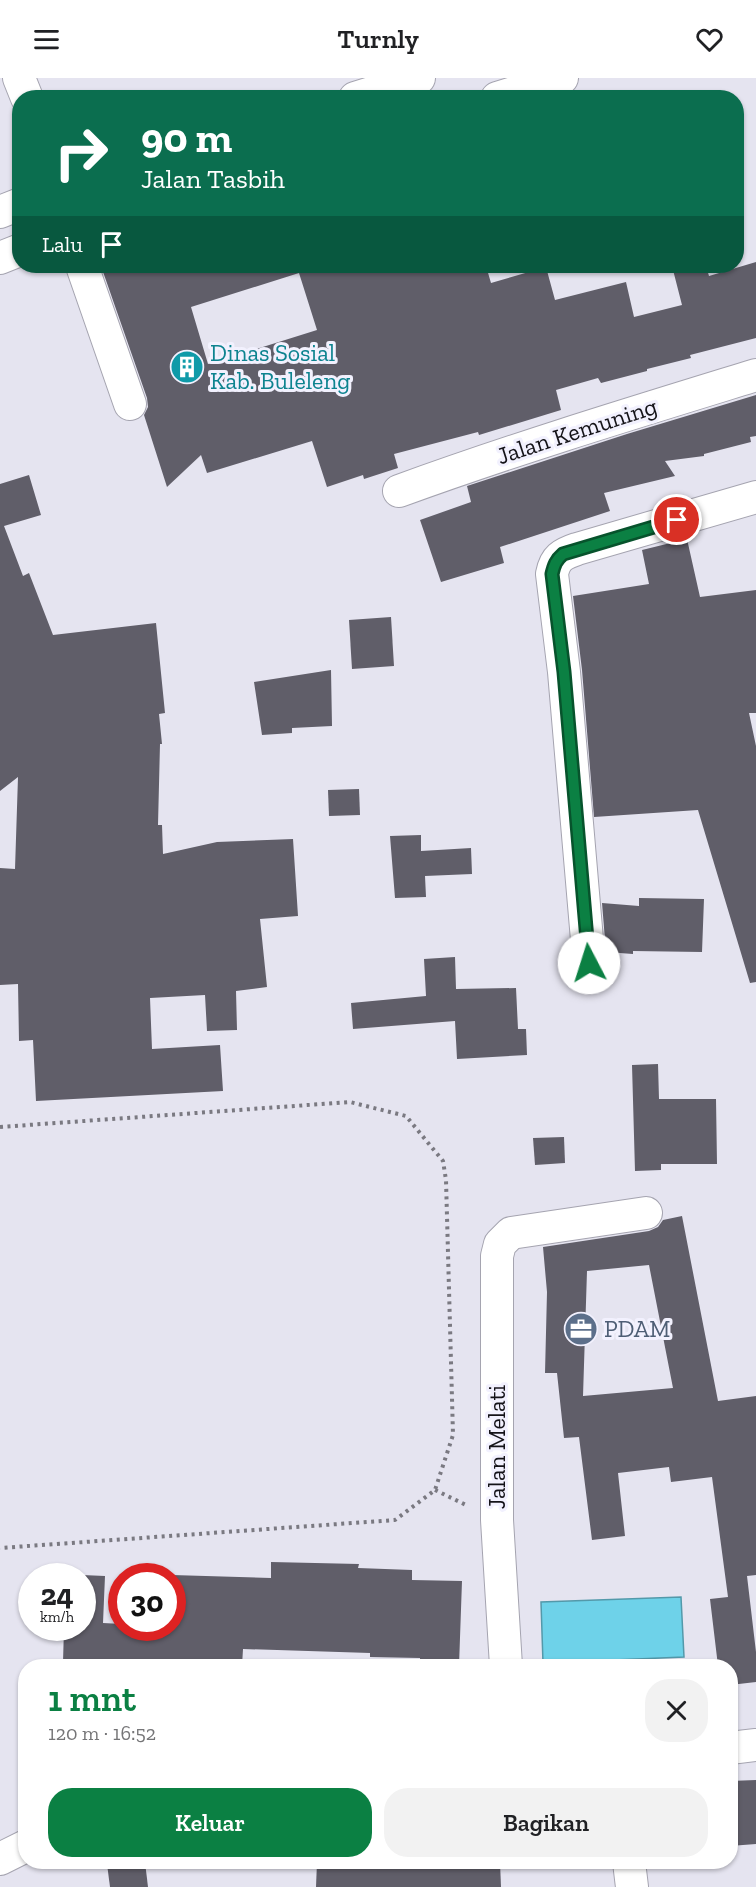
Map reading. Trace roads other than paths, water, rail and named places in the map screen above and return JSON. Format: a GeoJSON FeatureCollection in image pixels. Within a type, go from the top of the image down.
{"type":"FeatureCollection","features":[{"type":"Feature","properties":{"kind":"street"},"geometry":{"type":"LineString","coordinates":[[380,90],[419,78]]}},
{"type":"Feature","properties":{"kind":"street"},"geometry":{"type":"LineString","coordinates":[[502,90],[562,78]]}},
{"type":"Feature","properties":{"kind":"street"},"geometry":{"type":"LineString","coordinates":[[84,273],[130,404]]}},
{"type":"Feature","properties":{"kind":"street","name":"Jalan Kemuning"},"geometry":{"type":"LineString","coordinates":[[399,492],[466,466],[756,375]]}},
{"type":"Feature","properties":{"kind":"street"},"geometry":{"type":"LineString","coordinates":[[589,963],[564,672],[552,574],[555,562],[563,554],[577,549],[756,497]]}},
{"type":"Feature","properties":{"kind":"street","name":"Jalan Melati"},"geometry":{"type":"LineString","coordinates":[[506,1659],[497,1520],[497,1256],[500,1244],[511,1233],[646,1213]]}},
{"type":"Feature","properties":{"kind":"street"},"geometry":{"type":"LineString","coordinates":[[738,1747],[756,1745]]}},
{"type":"Feature","properties":{"kind":"street"},"geometry":{"type":"LineString","coordinates":[[0,1859],[18,1850]]}},
{"type":"Feature","properties":{"kind":"street"},"geometry":{"type":"LineString","coordinates":[[630,1869],[632,1887]]}},
{"type":"Feature","properties":{"kind":"water"},"geometry":{"type":"Polygon","coordinates":[[[681,1597],[684,1657],[543,1659],[541,1602],[681,1597]]]}},
{"type":"Feature","properties":{"kind":"place","name":"Dinas Sosial Kab. Buleleng"},"geometry":{"type":"Point","coordinates":[187,367]}},
{"type":"Feature","properties":{"kind":"place","name":"PDAM"},"geometry":{"type":"Point","coordinates":[581,1329]}}]}
